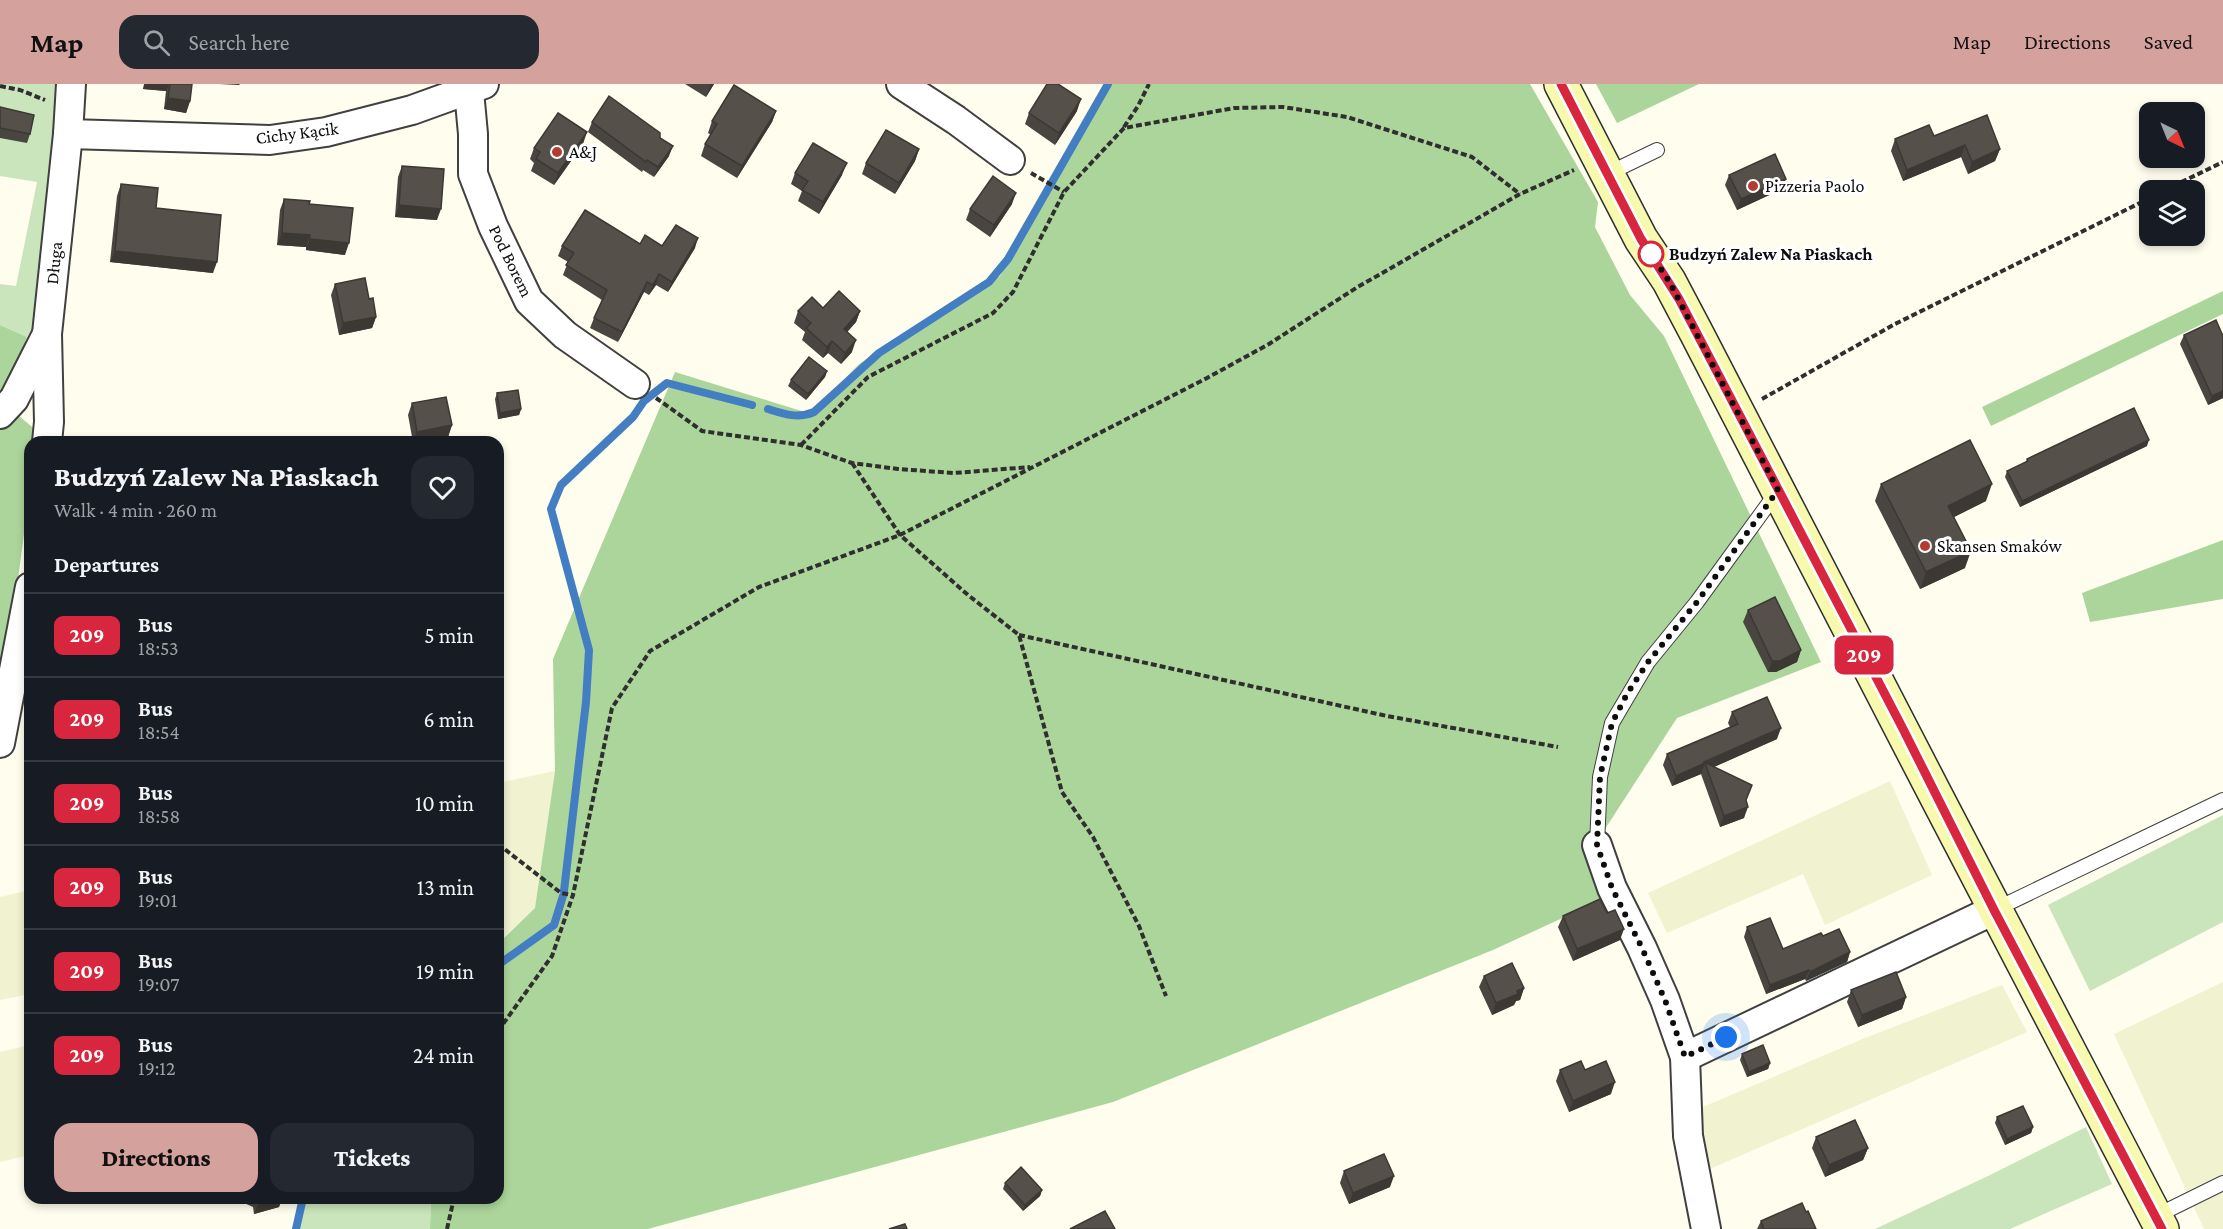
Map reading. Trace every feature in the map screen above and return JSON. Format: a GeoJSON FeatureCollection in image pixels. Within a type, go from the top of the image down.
{"type":"FeatureCollection","features":[{"type":"Feature","properties":{"kind":"main road"},"geometry":{"type":"LineString","coordinates":[[1561,84],[1641,239],[1669,281],[1994,910],[2159,1223]]}},
{"type":"Feature","properties":{"kind":"street"},"geometry":{"type":"LineString","coordinates":[[901,84],[956,120],[1010,160]]}},
{"type":"Feature","properties":{"kind":"street","name":"Cichy Kącik"},"geometry":{"type":"LineString","coordinates":[[69,110],[270,140],[326,132],[423,107],[476,87]]}},
{"type":"Feature","properties":{"kind":"street","name":"Pod Borem"},"geometry":{"type":"LineString","coordinates":[[476,87],[473,174],[493,226],[529,301],[565,335],[646,391]]}},
{"type":"Feature","properties":{"kind":"street","name":"Długa"},"geometry":{"type":"LineString","coordinates":[[48,432],[47,334],[69,110]]}},
{"type":"Feature","properties":{"kind":"street"},"geometry":{"type":"LineString","coordinates":[[47,334],[7,406],[48,432]]}},
{"type":"Feature","properties":{"kind":"street"},"geometry":{"type":"LineString","coordinates":[[0,743],[24,618]]}},
{"type":"Feature","properties":{"kind":"street"},"geometry":{"type":"LineString","coordinates":[[1597,845],[1612,888],[1665,1000],[1685,1057],[1688,1136],[1706,1229]]}},
{"type":"Feature","properties":{"kind":"street"},"geometry":{"type":"LineString","coordinates":[[1685,1057],[1994,910]]}},
{"type":"Feature","properties":{"kind":"lane"},"geometry":{"type":"LineString","coordinates":[[1603,166],[1657,150]]}},
{"type":"Feature","properties":{"kind":"lane"},"geometry":{"type":"LineString","coordinates":[[1597,845],[1600,777],[1612,723],[1648,662],[1697,602],[1778,490]]}},
{"type":"Feature","properties":{"kind":"lane"},"geometry":{"type":"LineString","coordinates":[[1994,910],[2223,800]]}},
{"type":"Feature","properties":{"kind":"lane"},"geometry":{"type":"LineString","coordinates":[[2159,1223],[2223,1184]]}},
{"type":"Feature","properties":{"kind":"path"},"geometry":{"type":"LineString","coordinates":[[801,445],[868,377],[993,313],[1013,292],[1063,192],[1124,128],[1149,84]]}},
{"type":"Feature","properties":{"kind":"path"},"geometry":{"type":"LineString","coordinates":[[0,86],[20,90],[69,110]]}},
{"type":"Feature","properties":{"kind":"path"},"geometry":{"type":"LineString","coordinates":[[1124,128],[1234,108],[1283,106],[1347,117],[1472,157],[1520,194]]}},
{"type":"Feature","properties":{"kind":"path"},"geometry":{"type":"LineString","coordinates":[[2186,180],[2223,162]]}},
{"type":"Feature","properties":{"kind":"path"},"geometry":{"type":"LineString","coordinates":[[504,1023],[552,956],[573,895],[612,708],[650,651],[759,587],[900,535],[1269,344],[1356,288],[1520,194],[1603,166]]}},
{"type":"Feature","properties":{"kind":"path"},"geometry":{"type":"LineString","coordinates":[[1040,180],[1063,192]]}},
{"type":"Feature","properties":{"kind":"path"},"geometry":{"type":"LineString","coordinates":[[1738,413],[1895,324],[2139,203]]}},
{"type":"Feature","properties":{"kind":"path"},"geometry":{"type":"LineString","coordinates":[[646,391],[702,431],[801,445],[852,463],[954,473],[1033,467]]}},
{"type":"Feature","properties":{"kind":"path"},"geometry":{"type":"LineString","coordinates":[[852,463],[900,535],[968,596],[1019,635],[1387,716],[1558,747]]}},
{"type":"Feature","properties":{"kind":"path"},"geometry":{"type":"LineString","coordinates":[[1019,635],[1062,792],[1093,837],[1129,906],[1166,996]]}},
{"type":"Feature","properties":{"kind":"path"},"geometry":{"type":"LineString","coordinates":[[504,849],[561,893],[573,895]]}},
{"type":"Feature","properties":{"kind":"path"},"geometry":{"type":"LineString","coordinates":[[447,1229],[452,1204]]}},
{"type":"Feature","properties":{"kind":"green space"},"geometry":{"type":"Polygon","coordinates":[[[0,84],[57,84],[40,313],[27,337],[0,325],[0,284],[16,286],[37,182],[0,176],[0,84]]]}},
{"type":"Feature","properties":{"kind":"green space"},"geometry":{"type":"Polygon","coordinates":[[[1108,84],[1530,84],[1598,202],[1595,227],[1630,295],[1664,336],[1821,662],[1677,718],[1603,832],[1583,846],[1606,898],[1493,950],[1113,1102],[648,1229],[430,1229],[431,1204],[504,1204],[504,938],[535,908],[555,771],[553,659],[675,372],[811,414],[859,364],[1000,276],[1108,84]]]}},
{"type":"Feature","properties":{"kind":"green space"},"geometry":{"type":"Polygon","coordinates":[[[1596,84],[1699,84],[1617,123],[1596,84]]]}},
{"type":"Feature","properties":{"kind":"green space"},"geometry":{"type":"Polygon","coordinates":[[[2223,291],[2223,314],[1991,426],[1982,407],[2223,291]]]}},
{"type":"Feature","properties":{"kind":"green space"},"geometry":{"type":"Polygon","coordinates":[[[0,325],[27,337],[6,394],[0,401],[0,325]]]}},
{"type":"Feature","properties":{"kind":"green space"},"geometry":{"type":"Polygon","coordinates":[[[19,416],[37,431],[37,436],[24,436],[24,534],[6,669],[0,697],[0,429],[6,422],[19,416]]]}},
{"type":"Feature","properties":{"kind":"green space"},"geometry":{"type":"Polygon","coordinates":[[[2223,540],[2223,599],[2090,622],[2082,593],[2223,540]]]}},
{"type":"Feature","properties":{"kind":"green space"},"geometry":{"type":"Polygon","coordinates":[[[555,771],[535,908],[504,938],[504,782],[555,771]]]}},
{"type":"Feature","properties":{"kind":"green space"},"geometry":{"type":"Polygon","coordinates":[[[1890,781],[1932,875],[1825,925],[1803,874],[1667,933],[1648,893],[1890,781]]]}},
{"type":"Feature","properties":{"kind":"green space"},"geometry":{"type":"Polygon","coordinates":[[[2223,815],[2223,922],[2090,991],[2048,905],[2223,815]]]}},
{"type":"Feature","properties":{"kind":"green space"},"geometry":{"type":"Polygon","coordinates":[[[24,891],[24,995],[0,1000],[0,897],[24,891]]]}},
{"type":"Feature","properties":{"kind":"green space"},"geometry":{"type":"Polygon","coordinates":[[[2223,982],[2223,1229],[2204,1229],[2114,1034],[2223,982]]]}},
{"type":"Feature","properties":{"kind":"green space"},"geometry":{"type":"Polygon","coordinates":[[[2002,985],[2027,1032],[1705,1171],[1696,1110],[1860,1040],[2002,985]]]}},
{"type":"Feature","properties":{"kind":"green space"},"geometry":{"type":"Polygon","coordinates":[[[24,1046],[24,1156],[0,1162],[0,1052],[24,1046]]]}},
{"type":"Feature","properties":{"kind":"green space"},"geometry":{"type":"Polygon","coordinates":[[[2086,1127],[2112,1184],[2010,1229],[1875,1229],[1988,1176],[2086,1127]]]}},
{"type":"Feature","properties":{"kind":"green space"},"geometry":{"type":"Polygon","coordinates":[[[306,1204],[431,1204],[430,1229],[298,1229],[306,1204]]]}},
{"type":"Feature","properties":{"kind":"building"},"geometry":{"type":"Polygon","coordinates":[[[170,84],[192,84],[190,101],[168,98],[170,84]]]}},
{"type":"Feature","properties":{"kind":"building"},"geometry":{"type":"Polygon","coordinates":[[[1047,84],[1058,84],[1081,99],[1059,133],[1029,113],[1047,84]]]}},
{"type":"Feature","properties":{"kind":"building"},"geometry":{"type":"Polygon","coordinates":[[[734,85],[776,111],[742,166],[705,144],[717,124],[712,121],[734,85]]]}},
{"type":"Feature","properties":{"kind":"building"},"geometry":{"type":"Polygon","coordinates":[[[609,96],[660,133],[660,138],[673,146],[658,167],[647,160],[646,162],[592,122],[609,96]]]}},
{"type":"Feature","properties":{"kind":"building"},"geometry":{"type":"Polygon","coordinates":[[[0,107],[34,115],[30,134],[0,128],[0,107]]]}},
{"type":"Feature","properties":{"kind":"building","name":"A&J"},"geometry":{"type":"Polygon","coordinates":[[[558,113],[587,132],[558,173],[536,159],[540,152],[534,148],[558,113]]]}},
{"type":"Feature","properties":{"kind":"building"},"geometry":{"type":"Polygon","coordinates":[[[1987,115],[2000,149],[1972,162],[1965,145],[1907,170],[1895,139],[1929,125],[1934,136],[1987,115]]]}},
{"type":"Feature","properties":{"kind":"building"},"geometry":{"type":"Polygon","coordinates":[[[886,130],[919,149],[899,183],[866,163],[886,130]]]}},
{"type":"Feature","properties":{"kind":"building"},"geometry":{"type":"Polygon","coordinates":[[[813,143],[847,163],[823,202],[802,190],[808,181],[795,173],[813,143]]]}},
{"type":"Feature","properties":{"kind":"building"},"geometry":{"type":"Polygon","coordinates":[[[1775,154],[1786,179],[1741,199],[1729,175],[1775,154]]]}},
{"type":"Feature","properties":{"kind":"building"},"geometry":{"type":"Polygon","coordinates":[[[402,166],[444,169],[441,209],[399,205],[402,166]]]}},
{"type":"Feature","properties":{"kind":"building"},"geometry":{"type":"Polygon","coordinates":[[[993,176],[1016,193],[994,225],[970,209],[993,176]]]}},
{"type":"Feature","properties":{"kind":"building"},"geometry":{"type":"Polygon","coordinates":[[[121,184],[158,188],[156,208],[221,215],[217,262],[115,251],[121,184]]]}},
{"type":"Feature","properties":{"kind":"building"},"geometry":{"type":"Polygon","coordinates":[[[284,199],[353,208],[349,243],[310,239],[310,235],[282,233],[284,199]]]}},
{"type":"Feature","properties":{"kind":"building"},"geometry":{"type":"Polygon","coordinates":[[[585,210],[640,244],[645,235],[662,246],[676,225],[698,238],[672,282],[659,274],[653,285],[647,282],[622,332],[594,318],[607,290],[566,265],[574,253],[562,246],[585,210]]]}},
{"type":"Feature","properties":{"kind":"building"},"geometry":{"type":"Polygon","coordinates":[[[365,278],[369,299],[373,298],[376,317],[343,323],[335,284],[365,278]]]}},
{"type":"Feature","properties":{"kind":"building"},"geometry":{"type":"Polygon","coordinates":[[[839,291],[860,311],[844,329],[856,340],[845,353],[832,341],[827,347],[806,328],[811,323],[798,311],[812,297],[823,308],[839,291]]]}},
{"type":"Feature","properties":{"kind":"building"},"geometry":{"type":"Polygon","coordinates":[[[2216,320],[2223,336],[2223,391],[2212,396],[2184,335],[2216,320]]]}},
{"type":"Feature","properties":{"kind":"building"},"geometry":{"type":"Polygon","coordinates":[[[809,357],[827,371],[808,394],[791,380],[809,357]]]}},
{"type":"Feature","properties":{"kind":"building"},"geometry":{"type":"Polygon","coordinates":[[[518,390],[521,409],[500,413],[497,393],[518,390]]]}},
{"type":"Feature","properties":{"kind":"building"},"geometry":{"type":"Polygon","coordinates":[[[446,397],[452,425],[417,432],[412,403],[446,397]]]}},
{"type":"Feature","properties":{"kind":"building"},"geometry":{"type":"Polygon","coordinates":[[[2134,408],[2149,440],[2022,501],[2007,471],[2028,461],[2027,459],[2134,408]]]}},
{"type":"Feature","properties":{"kind":"building","name":"Skansen Smaków"},"geometry":{"type":"Polygon","coordinates":[[[1970,440],[1992,484],[1948,506],[1971,551],[1926,572],[1881,484],[1970,440]]]}},
{"type":"Feature","properties":{"kind":"building"},"geometry":{"type":"Polygon","coordinates":[[[1775,597],[1801,650],[1780,661],[1772,661],[1748,610],[1775,597]]]}},
{"type":"Feature","properties":{"kind":"building"},"geometry":{"type":"Polygon","coordinates":[[[1767,697],[1781,728],[1704,762],[1752,785],[1746,800],[1748,807],[1724,816],[1705,763],[1676,776],[1667,754],[1738,724],[1732,712],[1767,697]]]}},
{"type":"Feature","properties":{"kind":"building"},"geometry":{"type":"Polygon","coordinates":[[[1600,899],[1607,913],[1615,910],[1624,929],[1577,949],[1563,916],[1600,899]]]}},
{"type":"Feature","properties":{"kind":"building"},"geometry":{"type":"Polygon","coordinates":[[[1770,918],[1783,949],[1821,933],[1823,936],[1839,929],[1850,952],[1810,972],[1809,970],[1770,985],[1747,927],[1770,918]]]}},
{"type":"Feature","properties":{"kind":"building"},"geometry":{"type":"Polygon","coordinates":[[[1512,963],[1524,988],[1517,991],[1518,994],[1496,1003],[1484,976],[1512,963]]]}},
{"type":"Feature","properties":{"kind":"building"},"geometry":{"type":"Polygon","coordinates":[[[1896,972],[1906,997],[1862,1015],[1851,990],[1896,972]]]}},
{"type":"Feature","properties":{"kind":"building"},"geometry":{"type":"Polygon","coordinates":[[[1763,1045],[1770,1063],[1749,1072],[1742,1054],[1763,1045]]]}},
{"type":"Feature","properties":{"kind":"building"},"geometry":{"type":"Polygon","coordinates":[[[1581,1061],[1585,1070],[1606,1061],[1615,1082],[1573,1101],[1560,1070],[1581,1061]]]}},
{"type":"Feature","properties":{"kind":"building"},"geometry":{"type":"Polygon","coordinates":[[[2023,1106],[2033,1127],[2007,1139],[1997,1117],[2023,1106]]]}},
{"type":"Feature","properties":{"kind":"building"},"geometry":{"type":"Polygon","coordinates":[[[1855,1120],[1868,1148],[1829,1165],[1816,1137],[1855,1120]]]}},
{"type":"Feature","properties":{"kind":"building"},"geometry":{"type":"Polygon","coordinates":[[[1384,1154],[1394,1176],[1353,1193],[1344,1171],[1384,1154]]]}},
{"type":"Feature","properties":{"kind":"building"},"geometry":{"type":"Polygon","coordinates":[[[1021,1167],[1042,1190],[1025,1205],[1005,1183],[1021,1167]]]}},
{"type":"Feature","properties":{"kind":"building"},"geometry":{"type":"Polygon","coordinates":[[[1802,1203],[1816,1229],[1764,1229],[1761,1221],[1802,1203]]]}},
{"type":"Feature","properties":{"kind":"building"},"geometry":{"type":"Polygon","coordinates":[[[1105,1211],[1115,1229],[1070,1229],[1105,1211]]]}},
{"type":"Feature","properties":{"kind":"building"},"geometry":{"type":"Polygon","coordinates":[[[905,1224],[907,1229],[889,1229],[905,1224]]]}},
{"type":"Feature","properties":{"kind":"waterway"},"geometry":{"type":"LineString","coordinates":[[768,409],[797,415],[814,412],[879,353],[989,282],[1008,259],[1108,84]]}},
{"type":"Feature","properties":{"kind":"waterway"},"geometry":{"type":"LineString","coordinates":[[564,891],[586,702],[589,650],[551,509],[561,485],[633,417],[644,401],[667,383],[752,405]]}},
{"type":"Feature","properties":{"kind":"waterway"},"geometry":{"type":"LineString","coordinates":[[504,961],[554,925],[563,896]]}},
{"type":"Feature","properties":{"kind":"waterway"},"geometry":{"type":"LineString","coordinates":[[296,1229],[302,1204]]}},
{"type":"Feature","properties":{"kind":"bus line","name":"209"},"geometry":{"type":"LineString","coordinates":[[1561,84],[1641,239],[1679,299],[1902,727],[1994,910],[2162,1229]]}},
{"type":"Feature","properties":{"kind":"place","name":"A&J"},"geometry":{"type":"Point","coordinates":[557,152]}},
{"type":"Feature","properties":{"kind":"place","name":"Pizzeria Paolo"},"geometry":{"type":"Point","coordinates":[1753,186]}},
{"type":"Feature","properties":{"kind":"place","name":"Budzyń Zalew Na Piaskach"},"geometry":{"type":"Point","coordinates":[1651,254]}},
{"type":"Feature","properties":{"kind":"place","name":"Skansen Smaków"},"geometry":{"type":"Point","coordinates":[1925,546]}},
{"type":"Feature","properties":{"kind":"route"},"geometry":{"type":"LineString","coordinates":[[1651,254],[1679,299],[1778,490],[1697,602],[1648,662],[1627,694],[1612,723],[1600,777],[1597,845],[1612,888],[1665,1000],[1685,1057],[1726,1037]]}}]}
